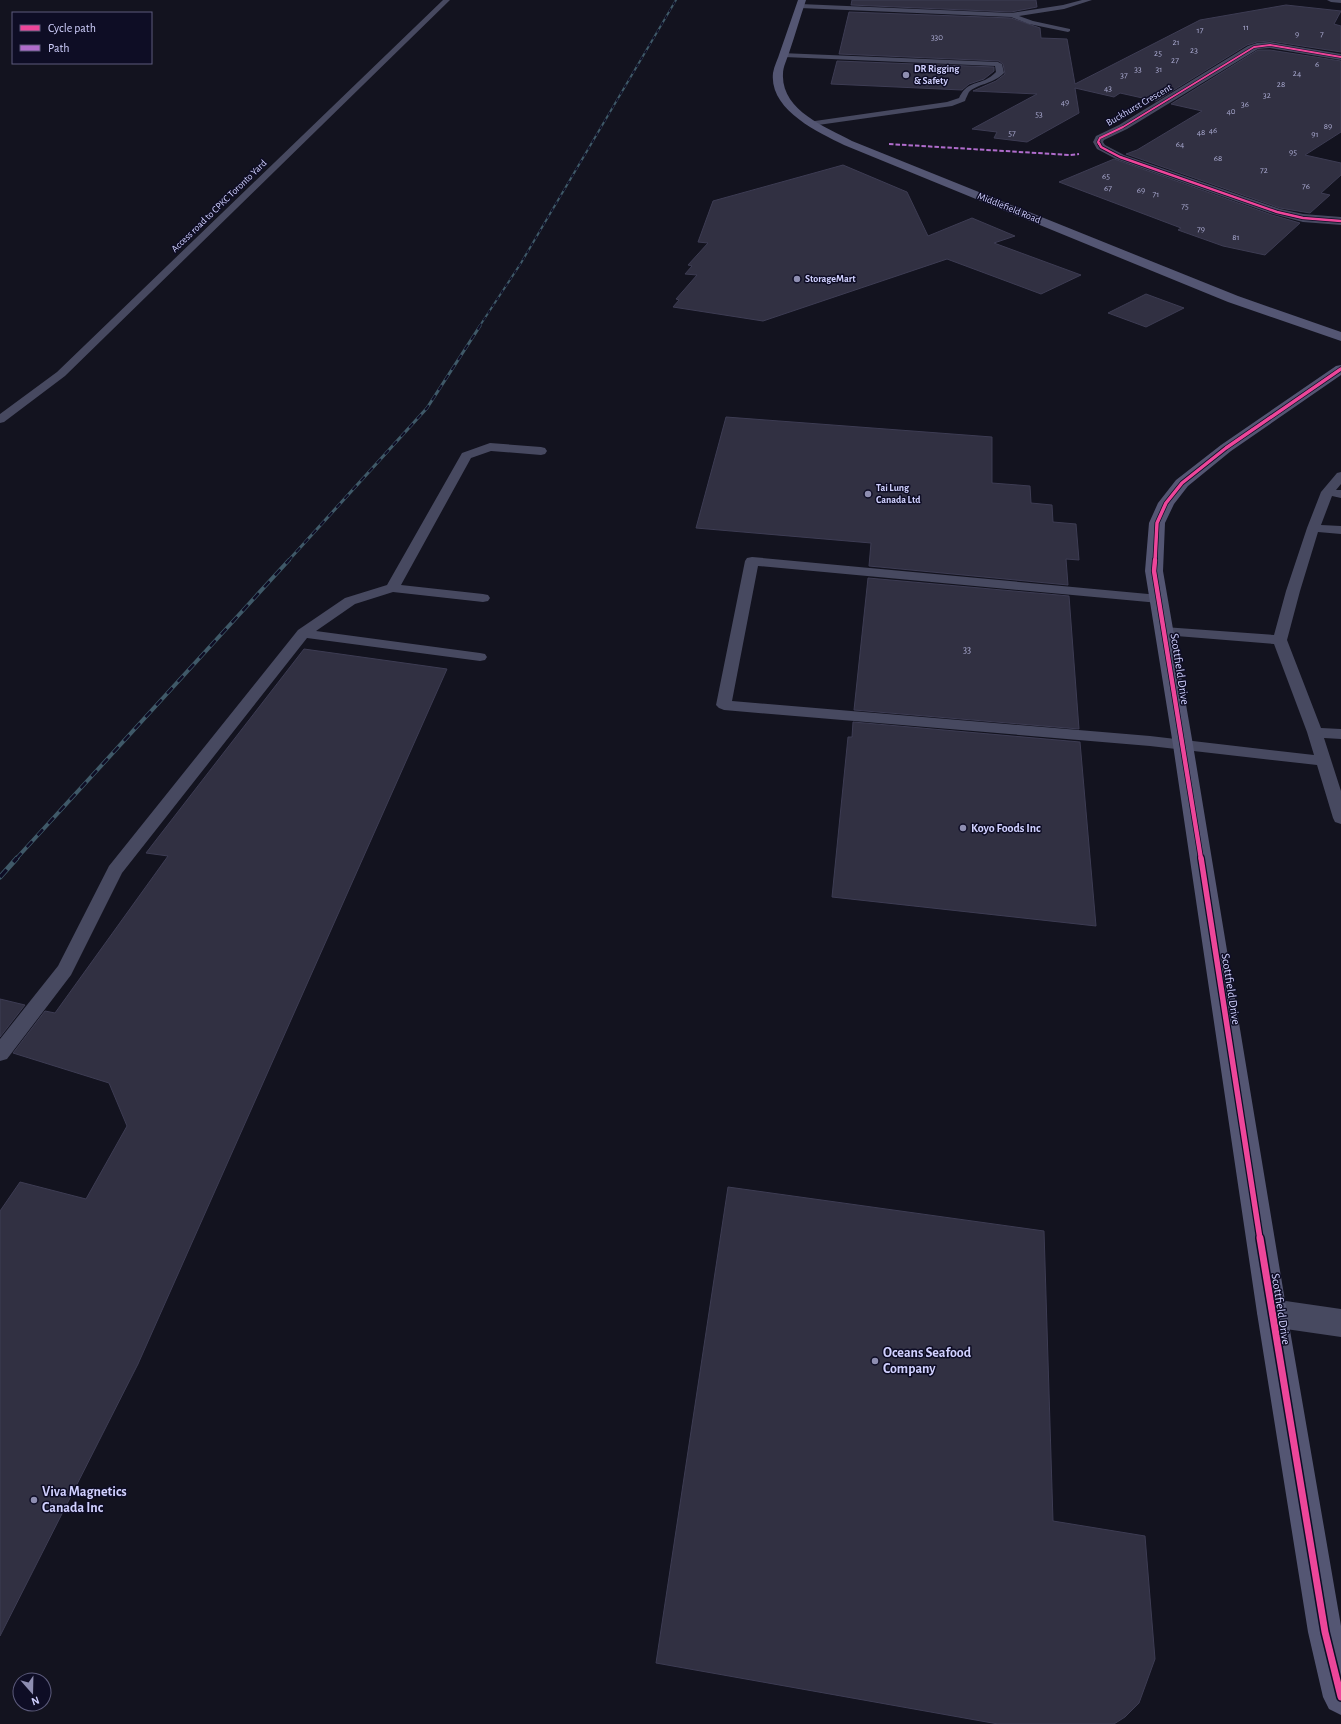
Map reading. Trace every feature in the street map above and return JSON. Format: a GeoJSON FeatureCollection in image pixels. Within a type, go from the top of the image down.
{"type":"FeatureCollection","features":[{"type":"Feature","properties":{"kind":"main road","name":"Middlefield Road"},"geometry":{"type":"LineString","coordinates":[[801,3],[778,73],[778,85],[782,97],[793,110],[811,124],[848,143],[1212,290],[1341,337]]}},
{"type":"Feature","properties":{"kind":"main road","name":"Scottfield Drive"},"geometry":{"type":"LineString","coordinates":[[1341,369],[1203,465],[1182,483],[1166,503],[1157,523],[1154,571],[1183,745],[1272,1314],[1325,1632],[1341,1697]]}},
{"type":"Feature","properties":{"kind":"street"},"geometry":{"type":"LineString","coordinates":[[1331,0],[1341,1]]}},
{"type":"Feature","properties":{"kind":"street","name":"Buckhurst Crescent"},"geometry":{"type":"LineString","coordinates":[[1341,56],[1270,45],[1256,46],[1123,127],[1108,133],[1100,138],[1098,142],[1101,147],[1120,157],[1264,208],[1303,218],[1341,221]]}},
{"type":"Feature","properties":{"kind":"street"},"geometry":{"type":"LineString","coordinates":[[1272,1314],[1341,1323]]}},
{"type":"Feature","properties":{"kind":"lane","name":"Access road to CPKC Toronto Yard"},"geometry":{"type":"LineString","coordinates":[[0,420],[61,374],[447,0]]}},
{"type":"Feature","properties":{"kind":"lane"},"geometry":{"type":"LineString","coordinates":[[801,3],[1011,15],[1064,7],[1089,0]]}},
{"type":"Feature","properties":{"kind":"lane"},"geometry":{"type":"LineString","coordinates":[[1011,15],[1031,23],[1068,30]]}},
{"type":"Feature","properties":{"kind":"lane"},"geometry":{"type":"LineString","coordinates":[[784,55],[998,64],[1000,73],[988,81],[973,86],[966,92],[962,99],[949,104],[811,124]]}},
{"type":"Feature","properties":{"kind":"lane"},"geometry":{"type":"LineString","coordinates":[[392,588],[466,456],[490,447],[541,451]]}},
{"type":"Feature","properties":{"kind":"lane"},"geometry":{"type":"LineString","coordinates":[[1341,476],[1327,492],[1313,528],[1293,591],[1280,640],[1338,798],[1341,818]]}},
{"type":"Feature","properties":{"kind":"lane"},"geometry":{"type":"LineString","coordinates":[[1327,492],[1341,494]]}},
{"type":"Feature","properties":{"kind":"lane"},"geometry":{"type":"LineString","coordinates":[[1313,528],[1341,530]]}},
{"type":"Feature","properties":{"kind":"lane"},"geometry":{"type":"LineString","coordinates":[[1158,599],[752,560],[724,706],[1183,745],[1324,761]]}},
{"type":"Feature","properties":{"kind":"lane"},"geometry":{"type":"LineString","coordinates":[[0,1053],[65,970],[116,870],[303,633],[350,601],[392,588],[483,598]]}},
{"type":"Feature","properties":{"kind":"lane"},"geometry":{"type":"LineString","coordinates":[[1164,630],[1280,640]]}},
{"type":"Feature","properties":{"kind":"lane"},"geometry":{"type":"LineString","coordinates":[[303,633],[480,657]]}},
{"type":"Feature","properties":{"kind":"lane"},"geometry":{"type":"LineString","coordinates":[[1315,732],[1341,734]]}},
{"type":"Feature","properties":{"kind":"building"},"geometry":{"type":"Polygon","coordinates":[[[852,0],[1036,0],[1037,7],[1011,12],[851,5],[852,0]]]}},
{"type":"Feature","properties":{"kind":"building"},"geometry":{"type":"Polygon","coordinates":[[[1286,5],[1341,11],[1334,24],[1341,26],[1341,52],[1270,41],[1257,42],[1247,45],[1156,101],[1120,93],[1114,97],[1075,88],[1079,113],[1027,142],[994,138],[997,132],[972,129],[1037,94],[973,91],[996,81],[1005,74],[1003,64],[999,61],[839,54],[849,12],[1011,18],[1040,28],[1041,38],[1067,39],[1075,84],[1200,20],[1286,5]]]}},
{"type":"Feature","properties":{"kind":"building"},"geometry":{"type":"Polygon","coordinates":[[[1258,50],[1270,50],[1341,61],[1341,132],[1305,155],[1341,163],[1341,175],[1321,193],[1330,195],[1310,213],[1280,208],[1126,154],[1137,150],[1202,111],[1171,104],[1258,50]]]}},
{"type":"Feature","properties":{"kind":"building","name":"DR Rigging & Safety"},"geometry":{"type":"Polygon","coordinates":[[[837,61],[994,67],[994,71],[984,79],[969,84],[962,90],[831,84],[837,61]]]}},
{"type":"Feature","properties":{"kind":"building"},"geometry":{"type":"Polygon","coordinates":[[[1114,159],[1272,215],[1300,223],[1265,255],[1223,246],[1178,230],[1181,228],[1059,182],[1114,159]]]}},
{"type":"Feature","properties":{"kind":"building","name":"StorageMart"},"geometry":{"type":"Polygon","coordinates":[[[843,165],[907,192],[928,236],[972,218],[1015,236],[994,243],[1081,275],[1041,294],[947,259],[763,321],[673,307],[679,300],[676,299],[697,275],[685,274],[692,266],[688,265],[708,243],[698,242],[713,201],[843,165]]]}},
{"type":"Feature","properties":{"kind":"building"},"geometry":{"type":"Polygon","coordinates":[[[1146,294],[1184,308],[1146,327],[1108,313],[1146,294]]]}},
{"type":"Feature","properties":{"kind":"building","name":"Tai Lung Canada Ltd"},"geometry":{"type":"Polygon","coordinates":[[[726,417],[992,437],[992,483],[1030,486],[1031,503],[1052,505],[1053,522],[1076,524],[1079,560],[1066,559],[1068,585],[869,566],[871,543],[696,528],[726,417]]]}},
{"type":"Feature","properties":{"kind":"building"},"geometry":{"type":"Polygon","coordinates":[[[868,578],[1069,596],[1079,729],[854,710],[868,578]]]}},
{"type":"Feature","properties":{"kind":"building"},"geometry":{"type":"Polygon","coordinates":[[[304,649],[447,669],[138,1364],[0,1636],[0,1211],[20,1182],[86,1199],[127,1126],[109,1083],[13,1053],[45,1011],[55,1013],[168,856],[146,853],[304,649]]]}},
{"type":"Feature","properties":{"kind":"building","name":"Koyo Foods Inc"},"geometry":{"type":"Polygon","coordinates":[[[853,722],[1080,742],[1096,926],[832,897],[848,737],[852,737],[853,722]]]}},
{"type":"Feature","properties":{"kind":"building"},"geometry":{"type":"Polygon","coordinates":[[[0,999],[25,1005],[0,1037],[0,999]]]}},
{"type":"Feature","properties":{"kind":"building","name":"Oceans Seafood Company"},"geometry":{"type":"Polygon","coordinates":[[[728,1187],[1044,1231],[1053,1521],[1145,1536],[1155,1659],[1139,1703],[1125,1717],[1114,1724],[998,1724],[656,1663],[728,1187]]]}},
{"type":"Feature","properties":{"kind":"railway"},"geometry":{"type":"LineString","coordinates":[[479,327],[521,263],[676,0]]}},
{"type":"Feature","properties":{"kind":"railway"},"geometry":{"type":"LineString","coordinates":[[288,561],[427,408],[480,326]]}},
{"type":"Feature","properties":{"kind":"railway"},"geometry":{"type":"LineString","coordinates":[[16,859],[289,560]]}},
{"type":"Feature","properties":{"kind":"railway"},"geometry":{"type":"LineString","coordinates":[[0,877],[17,858]]}},
{"type":"Feature","properties":{"kind":"marked path"},"geometry":{"type":"LineString","coordinates":[[889,144],[1070,155],[1079,154]]}},
{"type":"Feature","properties":{"kind":"cycle path"},"geometry":{"type":"LineString","coordinates":[[1341,57],[1270,45],[1254,47],[1123,127],[1100,138],[1098,142],[1101,147],[1120,157],[1277,212],[1303,218],[1341,221]]}},
{"type":"Feature","properties":{"kind":"cycle path"},"geometry":{"type":"LineString","coordinates":[[1341,369],[1226,448],[1182,483],[1166,503],[1157,523],[1154,571],[1183,745],[1272,1313],[1325,1632],[1341,1697]]}},
{"type":"Feature","properties":{"kind":"place","name":"DR Rigging & Safety"},"geometry":{"type":"Point","coordinates":[906,75]}},
{"type":"Feature","properties":{"kind":"place","name":"StorageMart"},"geometry":{"type":"Point","coordinates":[797,279]}},
{"type":"Feature","properties":{"kind":"place","name":"Tai Lung Canada Ltd"},"geometry":{"type":"Point","coordinates":[868,494]}},
{"type":"Feature","properties":{"kind":"place","name":"Koyo Foods Inc"},"geometry":{"type":"Point","coordinates":[963,828]}},
{"type":"Feature","properties":{"kind":"place","name":"Oceans Seafood Company"},"geometry":{"type":"Point","coordinates":[875,1361]}},
{"type":"Feature","properties":{"kind":"place","name":"Viva Magnetics Canada Inc"},"geometry":{"type":"Point","coordinates":[34,1500]}}]}
